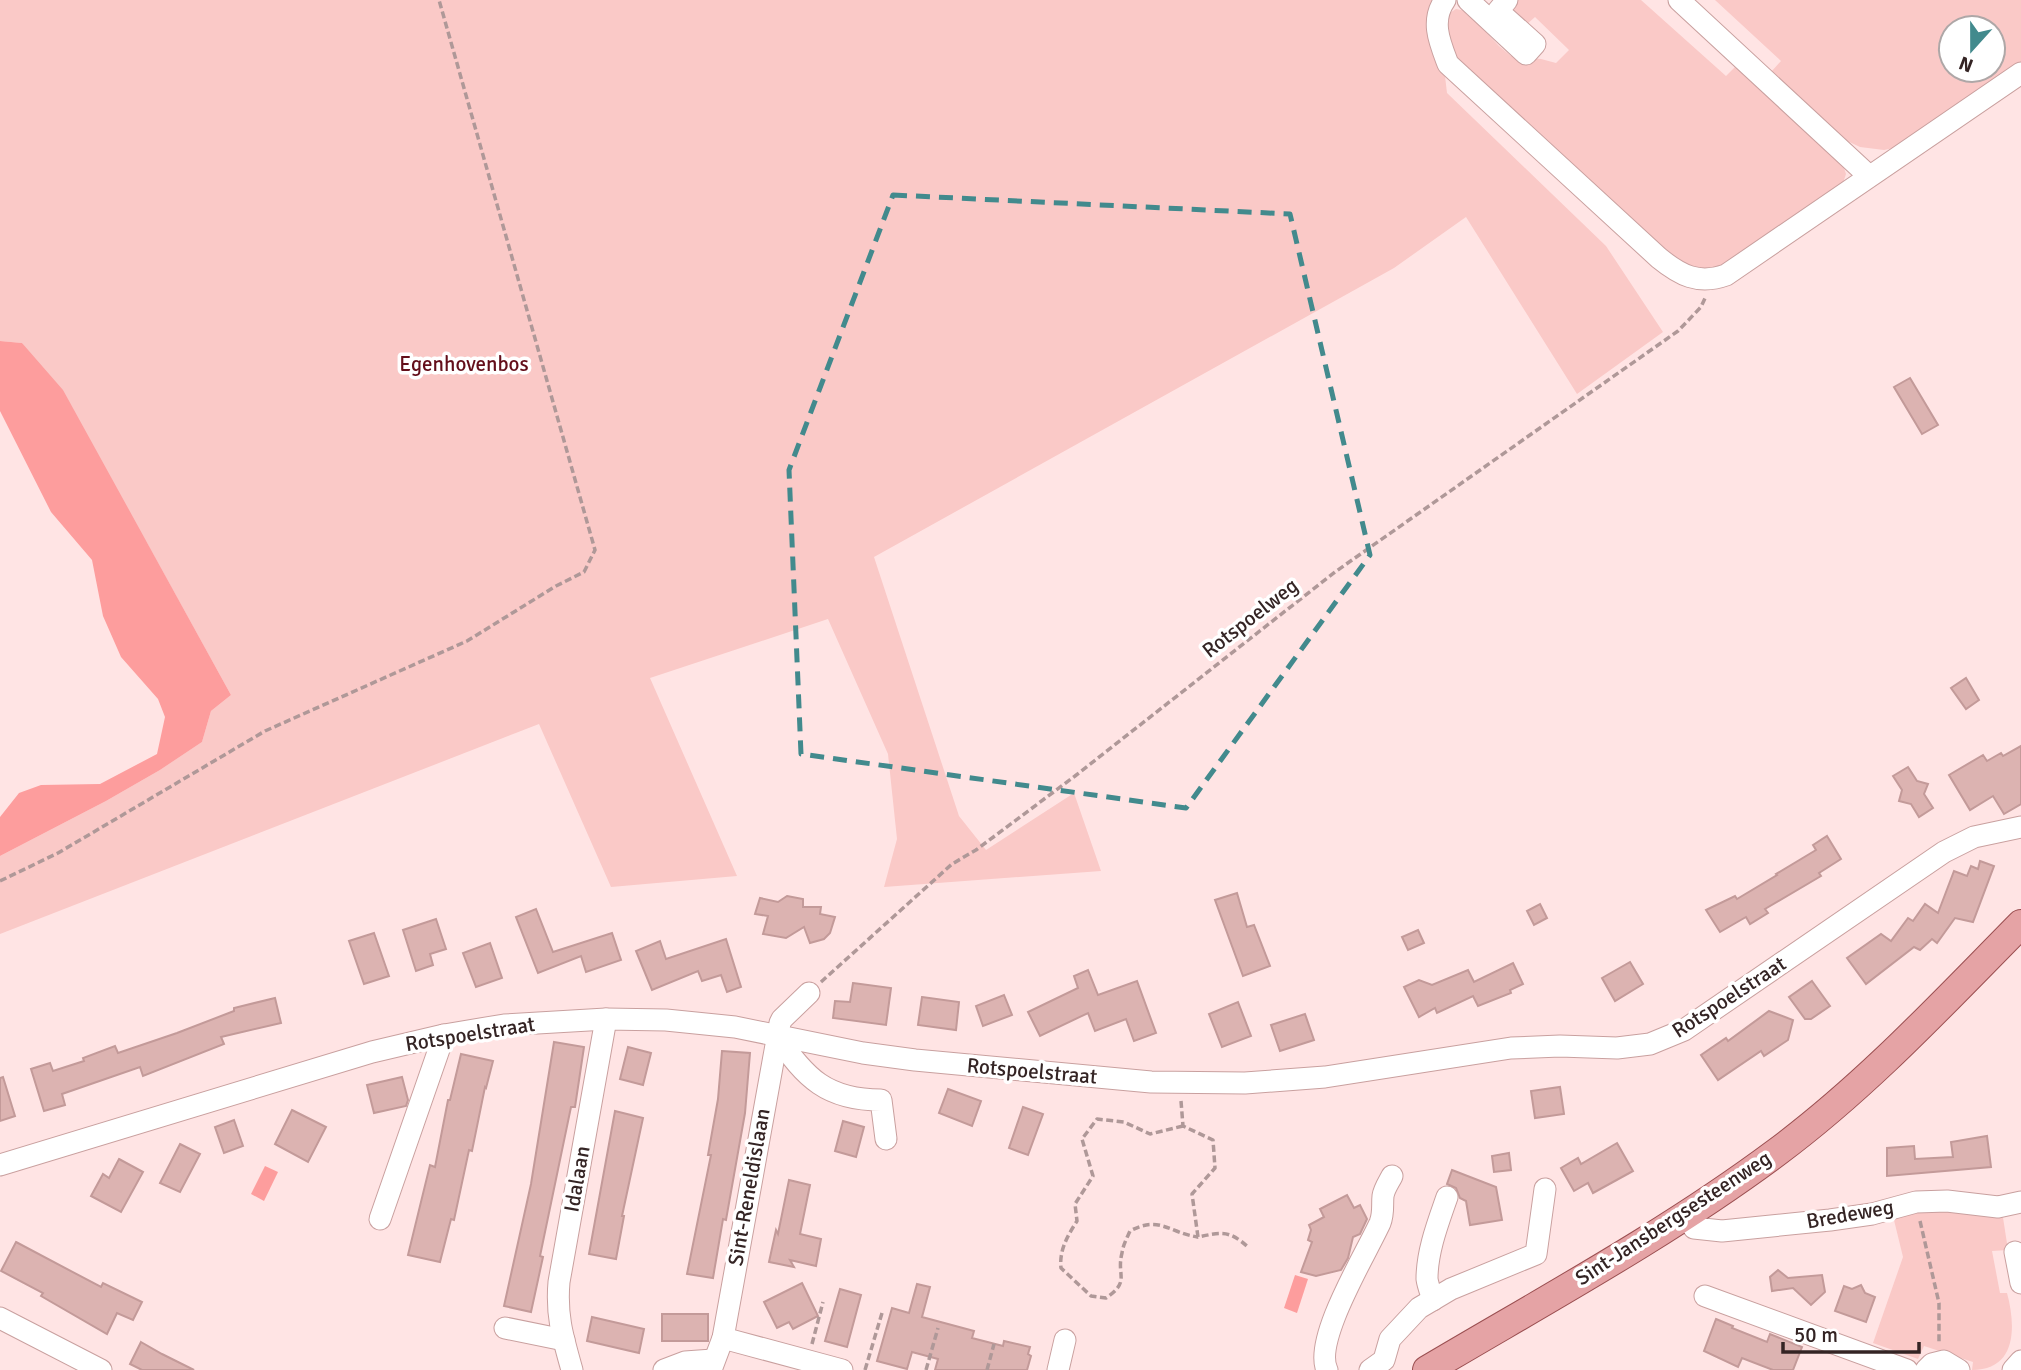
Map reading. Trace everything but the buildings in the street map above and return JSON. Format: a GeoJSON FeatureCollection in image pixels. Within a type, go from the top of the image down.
{"type":"FeatureCollection","features":[{"type":"Feature","properties":{"kind":"main road","name":"Sint-Jansbergsesteenweg"},"geometry":{"type":"LineString","coordinates":[[1427,1370],[1685,1216],[1779,1151],[1840,1102],[1918,1030],[2021,924]]}},
{"type":"Feature","properties":{"kind":"street"},"geometry":{"type":"LineString","coordinates":[[1445,0],[1439,7],[1437,17],[1438,37],[1448,64],[1669,266],[1679,274],[1693,279],[1715,279],[1726,275],[2021,73]]}},
{"type":"Feature","properties":{"kind":"street"},"geometry":{"type":"LineString","coordinates":[[1468,0],[1526,54],[1535,44],[1497,4]]}},
{"type":"Feature","properties":{"kind":"street"},"geometry":{"type":"LineString","coordinates":[[1679,0],[1869,176]]}},
{"type":"Feature","properties":{"kind":"street","name":"Rotspoelstraat"},"geometry":{"type":"LineString","coordinates":[[0,1165],[372,1052],[444,1035],[504,1025],[606,1019],[666,1020],[707,1024],[915,1060],[1152,1082],[1245,1083],[1325,1077],[1511,1048],[1617,1048],[1650,1044],[1684,1030],[1944,852],[1974,837],[2021,827]]}},
{"type":"Feature","properties":{"kind":"street"},"geometry":{"type":"LineString","coordinates":[[809,993],[782,1019],[777,1036],[795,1063],[812,1081],[863,1100],[880,1100],[886,1139]]}},
{"type":"Feature","properties":{"kind":"street","name":"Idalaan"},"geometry":{"type":"LineString","coordinates":[[572,1370],[557,1306],[559,1282],[606,1019]]}},
{"type":"Feature","properties":{"kind":"street"},"geometry":{"type":"LineString","coordinates":[[380,1219],[444,1035]]}},
{"type":"Feature","properties":{"kind":"street","name":"Sint-Reneldislaan"},"geometry":{"type":"LineString","coordinates":[[712,1365],[723,1338],[777,1036]]}},
{"type":"Feature","properties":{"kind":"street"},"geometry":{"type":"LineString","coordinates":[[1327,1370],[1324,1364],[1324,1349],[1339,1306],[1381,1219],[1383,1194],[1392,1175]]}},
{"type":"Feature","properties":{"kind":"street"},"geometry":{"type":"LineString","coordinates":[[1370,1370],[1384,1360],[1390,1339],[1419,1308],[1451,1289],[1525,1261],[1536,1254],[1545,1189]]}},
{"type":"Feature","properties":{"kind":"street"},"geometry":{"type":"LineString","coordinates":[[1433,1300],[1427,1281],[1429,1266],[1434,1235],[1447,1197]]}},
{"type":"Feature","properties":{"kind":"street","name":"Bredeweg"},"geometry":{"type":"LineString","coordinates":[[1685,1216],[1694,1228],[1722,1231],[1872,1214],[1916,1202],[1947,1201],[1998,1206],[2021,1202]]}},
{"type":"Feature","properties":{"kind":"street"},"geometry":{"type":"LineString","coordinates":[[2015,1252],[2021,1283]]}},
{"type":"Feature","properties":{"kind":"street"},"geometry":{"type":"LineString","coordinates":[[1705,1296],[1907,1370]]}},
{"type":"Feature","properties":{"kind":"street"},"geometry":{"type":"LineString","coordinates":[[0,1318],[101,1370]]}},
{"type":"Feature","properties":{"kind":"street"},"geometry":{"type":"LineString","coordinates":[[505,1328],[564,1340]]}},
{"type":"Feature","properties":{"kind":"street"},"geometry":{"type":"LineString","coordinates":[[723,1338],[842,1370]]}},
{"type":"Feature","properties":{"kind":"street"},"geometry":{"type":"LineString","coordinates":[[1058,1370],[1065,1340]]}},
{"type":"Feature","properties":{"kind":"street"},"geometry":{"type":"LineString","coordinates":[[2013,1370],[2021,1361]]}},
{"type":"Feature","properties":{"kind":"street"},"geometry":{"type":"LineString","coordinates":[[664,1370],[685,1362],[712,1365]]}},
{"type":"Feature","properties":{"kind":"street"},"geometry":{"type":"LineString","coordinates":[[1932,1366],[1950,1363],[1959,1370]]}},
{"type":"Feature","properties":{"kind":"path"},"geometry":{"type":"LineString","coordinates":[[0,881],[58,853],[265,731],[467,641],[556,586],[584,572],[595,550],[439,0]]}},
{"type":"Feature","properties":{"kind":"path","name":"Rotspoelweg"},"geometry":{"type":"LineString","coordinates":[[809,993],[952,864],[1075,776],[1335,572],[1678,331],[1701,307],[1715,279]]}},
{"type":"Feature","properties":{"kind":"path"},"geometry":{"type":"LineString","coordinates":[[1180,1081],[1182,1126]]}},
{"type":"Feature","properties":{"kind":"path"},"geometry":{"type":"LineString","coordinates":[[1198,1237],[1192,1194],[1215,1168],[1213,1140],[1182,1126],[1150,1134],[1124,1122],[1097,1119],[1082,1139],[1093,1176],[1075,1204],[1077,1221],[1060,1256],[1061,1268],[1091,1296],[1106,1298],[1118,1290],[1122,1279],[1121,1255],[1130,1231],[1144,1223],[1161,1223],[1182,1235],[1198,1237],[1216,1233],[1235,1235],[1248,1247]]}},
{"type":"Feature","properties":{"kind":"path"},"geometry":{"type":"LineString","coordinates":[[1916,1202],[1939,1303],[1932,1366]]}},
{"type":"Feature","properties":{"kind":"path"},"geometry":{"type":"LineString","coordinates":[[810,1363],[823,1302]]}},
{"type":"Feature","properties":{"kind":"path"},"geometry":{"type":"LineString","coordinates":[[865,1370],[882,1312]]}},
{"type":"Feature","properties":{"kind":"path"},"geometry":{"type":"LineString","coordinates":[[926,1370],[938,1328]]}},
{"type":"Feature","properties":{"kind":"path"},"geometry":{"type":"LineString","coordinates":[[987,1370],[994,1344]]}},
{"type":"Feature","properties":{"kind":"highlighted area"},"geometry":{"type":"Polygon","coordinates":[[[893,195],[1290,214],[1370,555],[1186,808],[801,754],[789,470],[893,195]]]}},
{"type":"Feature","properties":{"kind":"green space","name":"Egenhovenbos"},"geometry":{"type":"Polygon","coordinates":[[[0,0],[1436,0],[1447,93],[1606,246],[1663,332],[1577,394],[1466,217],[1394,268],[874,557],[959,816],[986,850],[1074,793],[1101,871],[884,887],[897,839],[888,754],[828,619],[650,678],[737,876],[611,887],[539,724],[0,934],[0,856],[106,801],[202,742],[211,711],[231,695],[147,543],[22,343],[0,341],[0,0]]]}},
{"type":"Feature","properties":{"kind":"green space"},"geometry":{"type":"Polygon","coordinates":[[[1507,0],[1641,0],[1726,76],[1737,65],[1843,165],[1846,174],[1843,183],[1723,267],[1710,272],[1681,264],[1458,62],[1447,37],[1448,14],[1456,9],[1466,11],[1511,56],[1556,63],[1569,50],[1535,17],[1526,25],[1503,4],[1507,0]]]}},
{"type":"Feature","properties":{"kind":"green space"},"geometry":{"type":"Polygon","coordinates":[[[1715,0],[2021,0],[2021,62],[2007,72],[2007,14],[1937,14],[1937,84],[1989,84],[1898,147],[1884,150],[1860,147],[1841,138],[1771,72],[1781,61],[1715,0]]]}},
{"type":"Feature","properties":{"kind":"green space"},"geometry":{"type":"Polygon","coordinates":[[[1945,1209],[2002,1211],[2008,1250],[1992,1251],[2000,1293],[2007,1293],[2012,1332],[2005,1354],[1998,1363],[1987,1368],[1972,1370],[1973,1362],[1924,1346],[1918,1359],[1873,1343],[1903,1257],[1893,1216],[1945,1209]]]}},
{"type":"Feature","properties":{"kind":"shaded area"},"geometry":{"type":"Polygon","coordinates":[[[0,341],[22,343],[63,390],[231,695],[211,711],[202,742],[106,801],[0,856],[0,817],[19,793],[41,785],[100,784],[157,754],[165,717],[158,699],[121,657],[103,616],[92,560],[51,512],[0,411],[0,341]]]}},
{"type":"Feature","properties":{"kind":"shaded area"},"geometry":{"type":"Polygon","coordinates":[[[265,1166],[278,1172],[264,1201],[251,1194],[265,1166]]]}},
{"type":"Feature","properties":{"kind":"shaded area"},"geometry":{"type":"Polygon","coordinates":[[[1295,1275],[1308,1279],[1297,1313],[1284,1308],[1295,1275]]]}}]}
